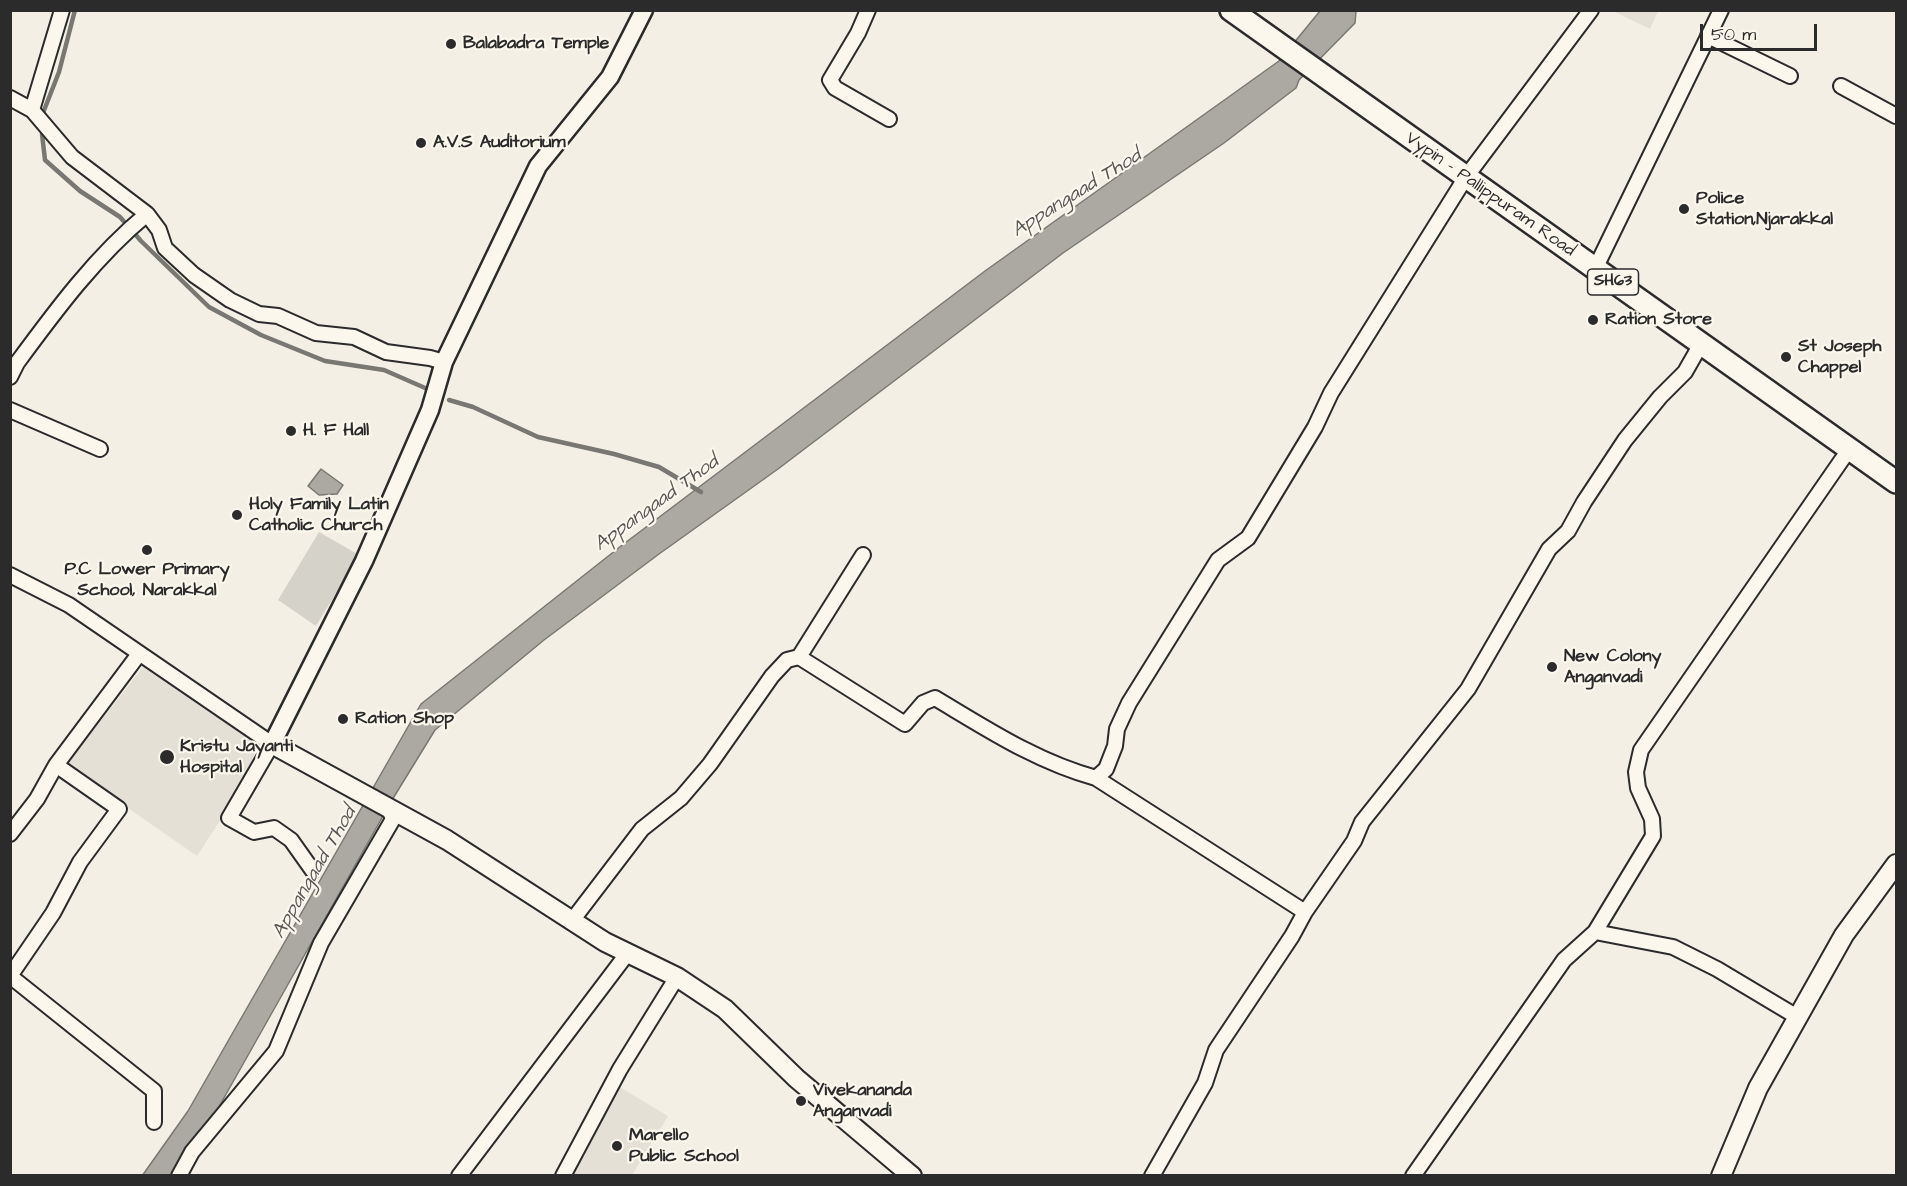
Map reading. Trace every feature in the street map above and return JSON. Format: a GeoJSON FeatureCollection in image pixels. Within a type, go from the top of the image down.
{"type":"FeatureCollection","features":[{"type":"Feature","properties":{"kind":"main road","name":"Vypin - Pallippuram Road"},"geometry":{"type":"LineString","coordinates":[[1231,10],[1896,482]]}},
{"type":"Feature","properties":{"kind":"main road"},"geometry":{"type":"LineString","coordinates":[[272,744],[447,840],[571,922],[627,954],[677,977],[725,1009],[796,1078],[912,1176]]}},
{"type":"Feature","properties":{"kind":"main road"},"geometry":{"type":"LineString","coordinates":[[1721,1176],[1758,1088],[1844,935],[1896,864]]}},
{"type":"Feature","properties":{"kind":"street"},"geometry":{"type":"LineString","coordinates":[[32,110],[62,10]]}},
{"type":"Feature","properties":{"kind":"street"},"geometry":{"type":"LineString","coordinates":[[313,871],[291,840],[274,828],[254,831],[229,818],[272,744],[364,561],[430,410],[444,362],[538,166],[610,77],[644,10]]}},
{"type":"Feature","properties":{"kind":"street"},"geometry":{"type":"LineString","coordinates":[[868,10],[858,33],[830,80],[835,88],[889,119]]}},
{"type":"Feature","properties":{"kind":"street"},"geometry":{"type":"LineString","coordinates":[[1096,778],[1106,769],[1115,746],[1117,729],[1130,703],[1218,560],[1248,537],[1316,427],[1331,393],[1466,177],[1591,10]]}},
{"type":"Feature","properties":{"kind":"street"},"geometry":{"type":"LineString","coordinates":[[1595,269],[1721,10]]}},
{"type":"Feature","properties":{"kind":"street"},"geometry":{"type":"LineString","coordinates":[[1708,36],[1790,76]]}},
{"type":"Feature","properties":{"kind":"street"},"geometry":{"type":"LineString","coordinates":[[1841,86],[1896,116]]}},
{"type":"Feature","properties":{"kind":"street"},"geometry":{"type":"LineString","coordinates":[[10,98],[32,110],[72,157],[147,214],[159,230],[165,248],[194,275],[230,300],[259,314],[278,316],[316,333],[354,337],[386,352],[444,362]]}},
{"type":"Feature","properties":{"kind":"street"},"geometry":{"type":"LineString","coordinates":[[10,376],[16,363],[76,288],[87,269],[147,214]]}},
{"type":"Feature","properties":{"kind":"street"},"geometry":{"type":"LineString","coordinates":[[1152,1176],[1204,1083],[1216,1050],[1354,841],[1362,822],[1468,689],[1549,549],[1568,531],[1584,502],[1625,440],[1660,397],[1685,372],[1701,344]]}},
{"type":"Feature","properties":{"kind":"street"},"geometry":{"type":"LineString","coordinates":[[10,410],[100,449]]}},
{"type":"Feature","properties":{"kind":"street"},"geometry":{"type":"LineString","coordinates":[[1413,1176],[1564,960],[1594,932],[1653,836],[1652,819],[1638,788],[1636,772],[1641,750],[1850,448]]}},
{"type":"Feature","properties":{"kind":"street"},"geometry":{"type":"LineString","coordinates":[[571,922],[642,829],[681,798],[710,764],[772,675],[787,660],[799,657],[863,555]]}},
{"type":"Feature","properties":{"kind":"street"},"geometry":{"type":"LineString","coordinates":[[13,580],[69,605],[272,744]]}},
{"type":"Feature","properties":{"kind":"street"},"geometry":{"type":"LineString","coordinates":[[10,834],[37,800],[56,765],[139,654]]}},
{"type":"Feature","properties":{"kind":"street"},"geometry":{"type":"LineString","coordinates":[[799,657],[905,724],[923,703],[935,698],[1019,748],[1062,768],[1096,778],[1305,912]]}},
{"type":"Feature","properties":{"kind":"street"},"geometry":{"type":"LineString","coordinates":[[56,765],[119,809],[80,862],[53,913],[10,976],[154,1090],[152,1106],[154,1122]]}},
{"type":"Feature","properties":{"kind":"street"},"geometry":{"type":"LineString","coordinates":[[179,1176],[192,1152],[276,1051],[321,943],[393,819],[389,809]]}},
{"type":"Feature","properties":{"kind":"street"},"geometry":{"type":"LineString","coordinates":[[1594,932],[1673,947],[1717,969],[1799,1018]]}},
{"type":"Feature","properties":{"kind":"street"},"geometry":{"type":"LineString","coordinates":[[459,1176],[627,954]]}},
{"type":"Feature","properties":{"kind":"street"},"geometry":{"type":"LineString","coordinates":[[563,1176],[620,1069],[677,977]]}},
{"type":"Feature","properties":{"kind":"shaded area"},"geometry":{"type":"Polygon","coordinates":[[[1320,11],[1356,11],[1355,23],[1299,80],[1296,88],[1224,143],[1063,253],[778,469],[659,554],[544,640],[435,730],[392,800],[216,1112],[171,1175],[142,1176],[188,1111],[421,704],[621,546],[985,271],[1279,61],[1320,11]]]}},
{"type":"Feature","properties":{"kind":"shaded area"},"geometry":{"type":"Polygon","coordinates":[[[1613,11],[1658,11],[1650,29],[1613,11]]]}},
{"type":"Feature","properties":{"kind":"shaded area"},"geometry":{"type":"Polygon","coordinates":[[[321,469],[343,485],[337,494],[319,495],[308,486],[321,469]]]}},
{"type":"Feature","properties":{"kind":"shaded area"},"geometry":{"type":"Polygon","coordinates":[[[319,532],[359,555],[316,626],[278,600],[319,532]]]}},
{"type":"Feature","properties":{"kind":"shaded area","name":"Kristu Jayanti Hospital"},"geometry":{"type":"Polygon","coordinates":[[[143,667],[266,750],[197,856],[66,765],[143,667]]]}},
{"type":"Feature","properties":{"kind":"shaded area","name":"Marello Public School"},"geometry":{"type":"Polygon","coordinates":[[[618,1086],[668,1116],[632,1175],[566,1176],[618,1086]]]}},
{"type":"Feature","properties":{"kind":"waterway"},"geometry":{"type":"LineString","coordinates":[[43,113],[59,72],[75,10]]}},
{"type":"Feature","properties":{"kind":"waterway"},"geometry":{"type":"LineString","coordinates":[[42,134],[45,160],[80,191],[120,217],[141,241],[209,307],[261,335],[325,361],[384,370],[432,391]]}},
{"type":"Feature","properties":{"kind":"waterway","name":"Appangaad Thod"},"geometry":{"type":"LineString","coordinates":[[449,400],[473,407],[538,437],[659,467],[701,492]]}},
{"type":"Feature","properties":{"kind":"place","name":"Balabadra Temple"},"geometry":{"type":"Point","coordinates":[451,44]}},
{"type":"Feature","properties":{"kind":"place","name":"A.V.S Auditorium"},"geometry":{"type":"Point","coordinates":[421,143]}},
{"type":"Feature","properties":{"kind":"place","name":"Police Station,Njarakkal"},"geometry":{"type":"Point","coordinates":[1684,209]}},
{"type":"Feature","properties":{"kind":"place","name":"Ration Store"},"geometry":{"type":"Point","coordinates":[1593,320]}},
{"type":"Feature","properties":{"kind":"place","name":"St Joseph Chappel"},"geometry":{"type":"Point","coordinates":[1786,357]}},
{"type":"Feature","properties":{"kind":"place","name":"H. F Hall"},"geometry":{"type":"Point","coordinates":[291,431]}},
{"type":"Feature","properties":{"kind":"place","name":"Holy Family Latin Catholic Church"},"geometry":{"type":"Point","coordinates":[237,515]}},
{"type":"Feature","properties":{"kind":"place","name":"P.C Lower Primary School, Narakkal"},"geometry":{"type":"Point","coordinates":[147,550]}},
{"type":"Feature","properties":{"kind":"place","name":"New Colony Anganvadi"},"geometry":{"type":"Point","coordinates":[1552,667]}},
{"type":"Feature","properties":{"kind":"place","name":"Ration Shop"},"geometry":{"type":"Point","coordinates":[343,719]}},
{"type":"Feature","properties":{"kind":"place","name":"Kristu Jayanti Hospital"},"geometry":{"type":"Point","coordinates":[167,757]}},
{"type":"Feature","properties":{"kind":"place","name":"Vivekananda Anganvadi"},"geometry":{"type":"Point","coordinates":[801,1101]}},
{"type":"Feature","properties":{"kind":"place","name":"Marello Public School"},"geometry":{"type":"Point","coordinates":[617,1146]}}]}
